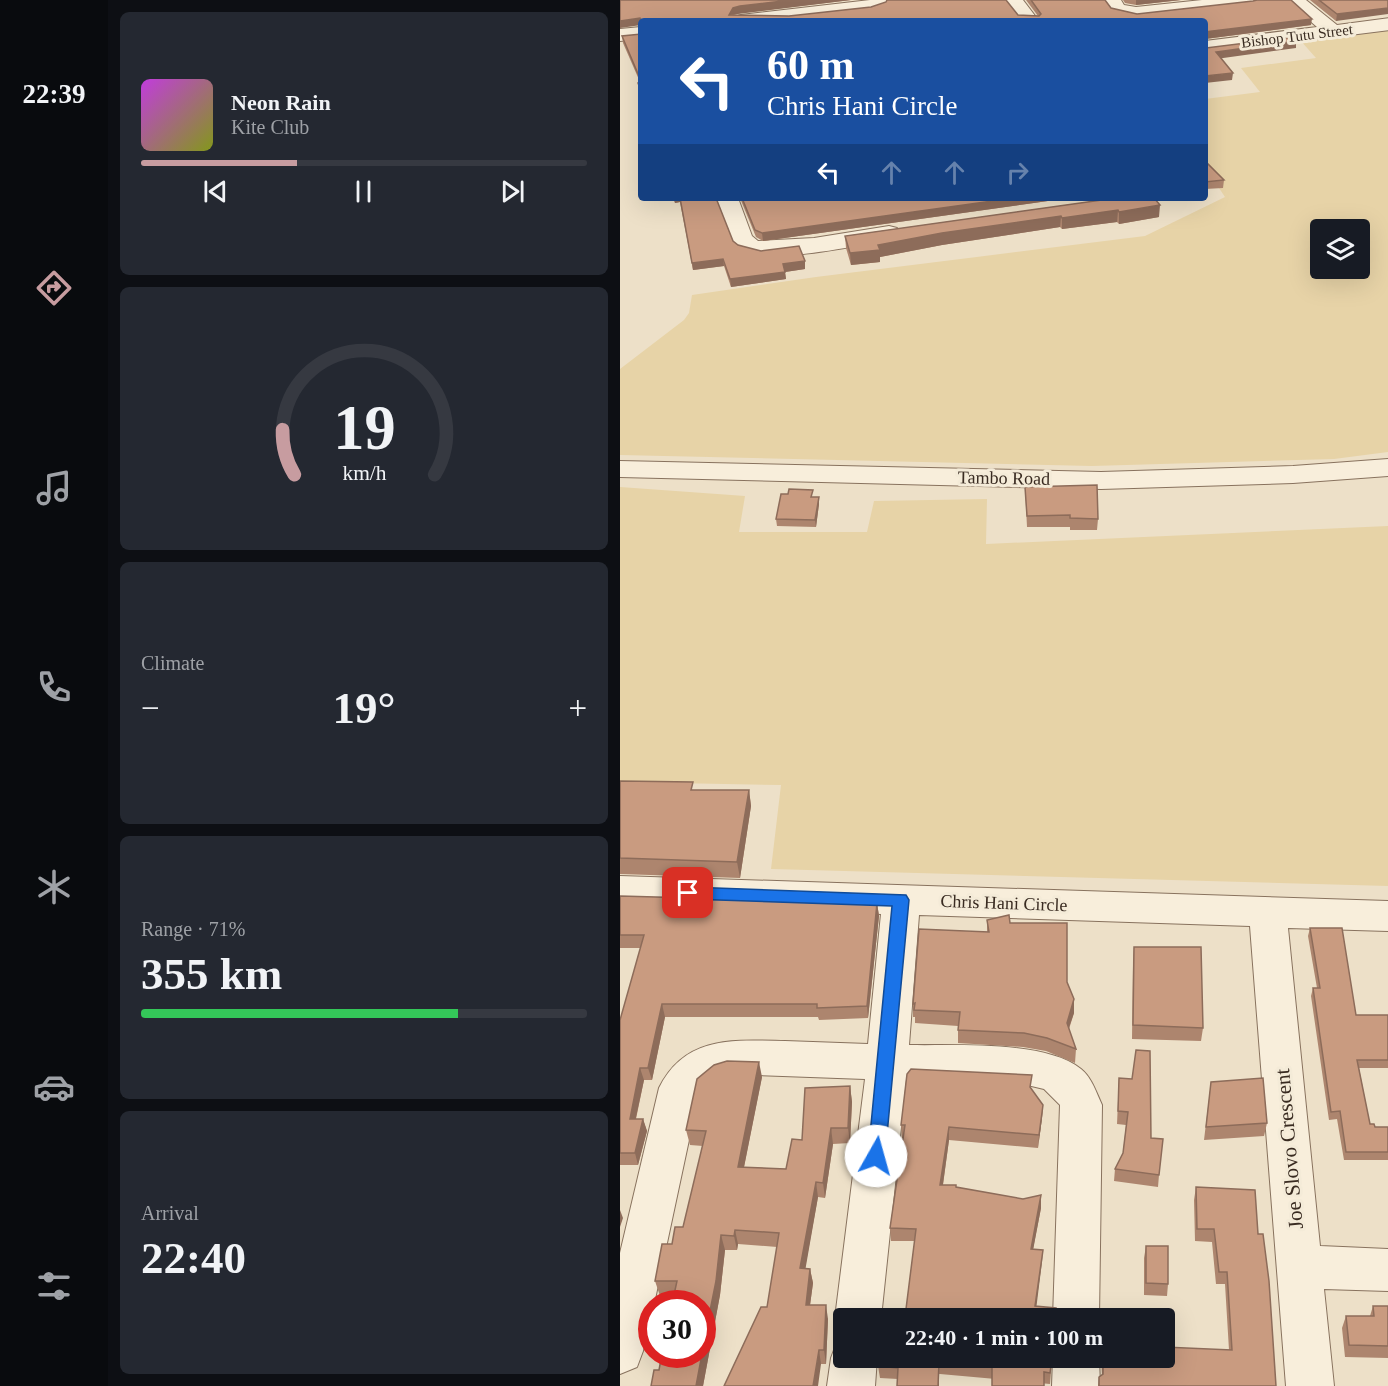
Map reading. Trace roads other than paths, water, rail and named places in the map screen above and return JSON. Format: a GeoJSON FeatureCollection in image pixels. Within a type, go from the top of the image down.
{"type":"FeatureCollection","features":[{"type":"Feature","properties":{"kind":"street"},"geometry":{"type":"LineString","coordinates":[[767,18],[871,6],[879,3],[880,0]]}},
{"type":"Feature","properties":{"kind":"street"},"geometry":{"type":"LineString","coordinates":[[1013,0],[1028,18]]}},
{"type":"Feature","properties":{"kind":"street"},"geometry":{"type":"LineString","coordinates":[[1110,0],[1118,9],[1136,13],[1252,0]]}},
{"type":"Feature","properties":{"kind":"street"},"geometry":{"type":"LineString","coordinates":[[1295,0],[1333,32]]}},
{"type":"Feature","properties":{"kind":"street","name":"Bishop Tutu Street"},"geometry":{"type":"LineString","coordinates":[[1208,47],[1388,24]]}},
{"type":"Feature","properties":{"kind":"street"},"geometry":{"type":"LineString","coordinates":[[620,35],[638,33]]}},
{"type":"Feature","properties":{"kind":"street"},"geometry":{"type":"LineString","coordinates":[[728,201],[743,242],[754,249],[774,249],[916,229]]}},
{"type":"Feature","properties":{"kind":"street","name":"Tambo Road"},"geometry":{"type":"LineString","coordinates":[[620,469],[1167,481],[1280,476],[1388,467]]}},
{"type":"Feature","properties":{"kind":"street","name":"Chris Hani Circle"},"geometry":{"type":"LineString","coordinates":[[620,891],[1388,916]]}},
{"type":"Feature","properties":{"kind":"street"},"geometry":{"type":"LineString","coordinates":[[859,1308],[887,1063],[901,900]]}},
{"type":"Feature","properties":{"kind":"street","name":"Joe Slovo Crescent"},"geometry":{"type":"LineString","coordinates":[[1268,912],[1310,1386]]}},
{"type":"Feature","properties":{"kind":"street"},"geometry":{"type":"LineString","coordinates":[[620,1351],[674,1106],[680,1088],[687,1075],[698,1067],[730,1057],[1023,1066],[1051,1072],[1066,1080],[1077,1092],[1081,1105],[1076,1308]]}},
{"type":"Feature","properties":{"kind":"street"},"geometry":{"type":"LineString","coordinates":[[1300,1268],[1388,1270]]}},
{"type":"Feature","properties":{"kind":"street"},"geometry":{"type":"LineString","coordinates":[[851,1386],[853,1368]]}},
{"type":"Feature","properties":{"kind":"street"},"geometry":{"type":"LineString","coordinates":[[1076,1368],[1076,1386]]}}]}
